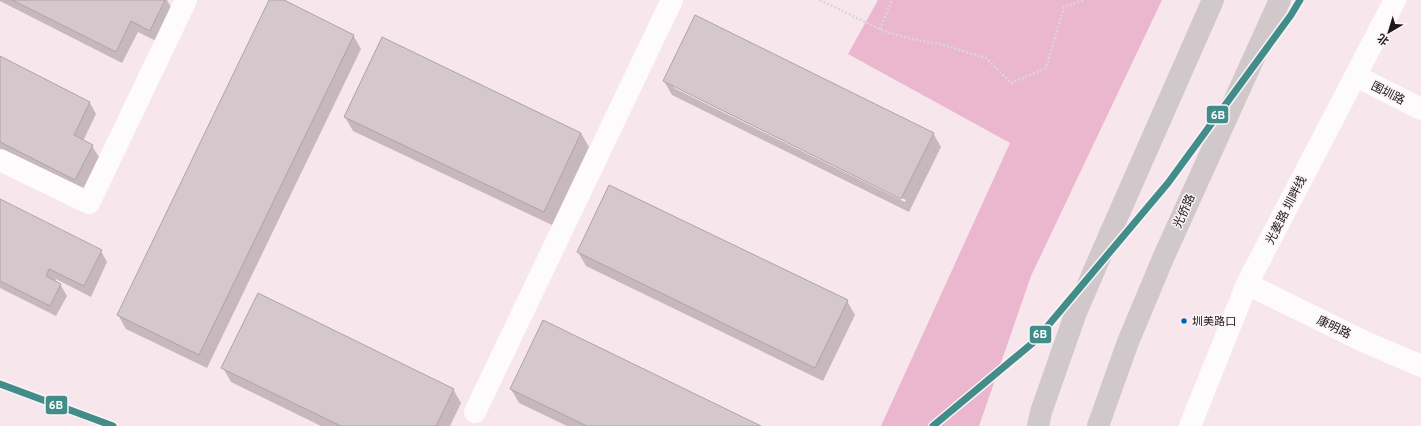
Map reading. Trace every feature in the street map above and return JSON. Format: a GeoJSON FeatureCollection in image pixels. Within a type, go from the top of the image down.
{"type":"FeatureCollection","features":[{"type":"Feature","properties":{"kind":"main road"},"geometry":{"type":"LineString","coordinates":[[1038,426],[1041,412],[1075,315],[1108,236],[1213,0]]}},
{"type":"Feature","properties":{"kind":"main road","name":"光侨路"},"geometry":{"type":"LineString","coordinates":[[1098,426],[1128,342],[1164,256],[1281,2]]}},
{"type":"Feature","properties":{"kind":"street"},"geometry":{"type":"LineString","coordinates":[[0,160],[89,203],[186,0]]}},
{"type":"Feature","properties":{"kind":"street"},"geometry":{"type":"LineString","coordinates":[[475,412],[672,0]]}},
{"type":"Feature","properties":{"kind":"street","name":"光姜路 圳畔线"},"geometry":{"type":"LineString","coordinates":[[1190,426],[1247,284],[1395,0]]}},
{"type":"Feature","properties":{"kind":"street","name":"围圳路"},"geometry":{"type":"LineString","coordinates":[[1356,76],[1421,109]]}},
{"type":"Feature","properties":{"kind":"street","name":"康明路"},"geometry":{"type":"LineString","coordinates":[[1247,284],[1365,342],[1421,366]]}},
{"type":"Feature","properties":{"kind":"path"},"geometry":{"type":"LineString","coordinates":[[820,0],[880,29],[916,40],[940,44],[986,58],[1011,83],[1046,68],[1064,7],[1084,0]]}},
{"type":"Feature","properties":{"kind":"path"},"geometry":{"type":"LineString","coordinates":[[880,29],[892,0]]}},
{"type":"Feature","properties":{"kind":"shaded area"},"geometry":{"type":"Polygon","coordinates":[[[878,0],[1162,0],[1031,276],[979,426],[881,426],[1010,143],[848,54],[878,0]]]}},
{"type":"Feature","properties":{"kind":"building"},"geometry":{"type":"Polygon","coordinates":[[[12,0],[165,0],[150,31],[131,21],[116,52],[12,0]]]}},
{"type":"Feature","properties":{"kind":"building"},"geometry":{"type":"Polygon","coordinates":[[[269,0],[284,0],[354,35],[199,355],[117,315],[269,0]]]}},
{"type":"Feature","properties":{"kind":"building"},"geometry":{"type":"Polygon","coordinates":[[[695,15],[934,133],[901,199],[663,81],[695,15]]]}},
{"type":"Feature","properties":{"kind":"building"},"geometry":{"type":"Polygon","coordinates":[[[382,37],[581,133],[544,212],[344,117],[382,37]]]}},
{"type":"Feature","properties":{"kind":"building"},"geometry":{"type":"Polygon","coordinates":[[[0,56],[90,102],[74,135],[93,145],[75,180],[0,142],[0,56]]]}},
{"type":"Feature","properties":{"kind":"building"},"geometry":{"type":"Polygon","coordinates":[[[609,185],[848,300],[815,368],[577,252],[609,185]]]}},
{"type":"Feature","properties":{"kind":"building"},"geometry":{"type":"Polygon","coordinates":[[[0,199],[102,250],[84,286],[49,269],[46,276],[61,284],[50,306],[0,281],[0,199]]]}},
{"type":"Feature","properties":{"kind":"building"},"geometry":{"type":"Polygon","coordinates":[[[258,293],[454,389],[436,426],[341,426],[221,368],[258,293]]]}},
{"type":"Feature","properties":{"kind":"building"},"geometry":{"type":"Polygon","coordinates":[[[543,320],[761,426],[587,426],[510,389],[543,320]]]}},
{"type":"Feature","properties":{"kind":"transit line","name":"6B"},"geometry":{"type":"LineString","coordinates":[[933,426],[1035,341],[1168,183],[1291,15],[1300,0]]}},
{"type":"Feature","properties":{"kind":"transit line","name":"6B"},"geometry":{"type":"LineString","coordinates":[[0,384],[113,426]]}},
{"type":"Feature","properties":{"kind":"place","name":"圳美路口"},"geometry":{"type":"Point","coordinates":[1184,321]}}]}
